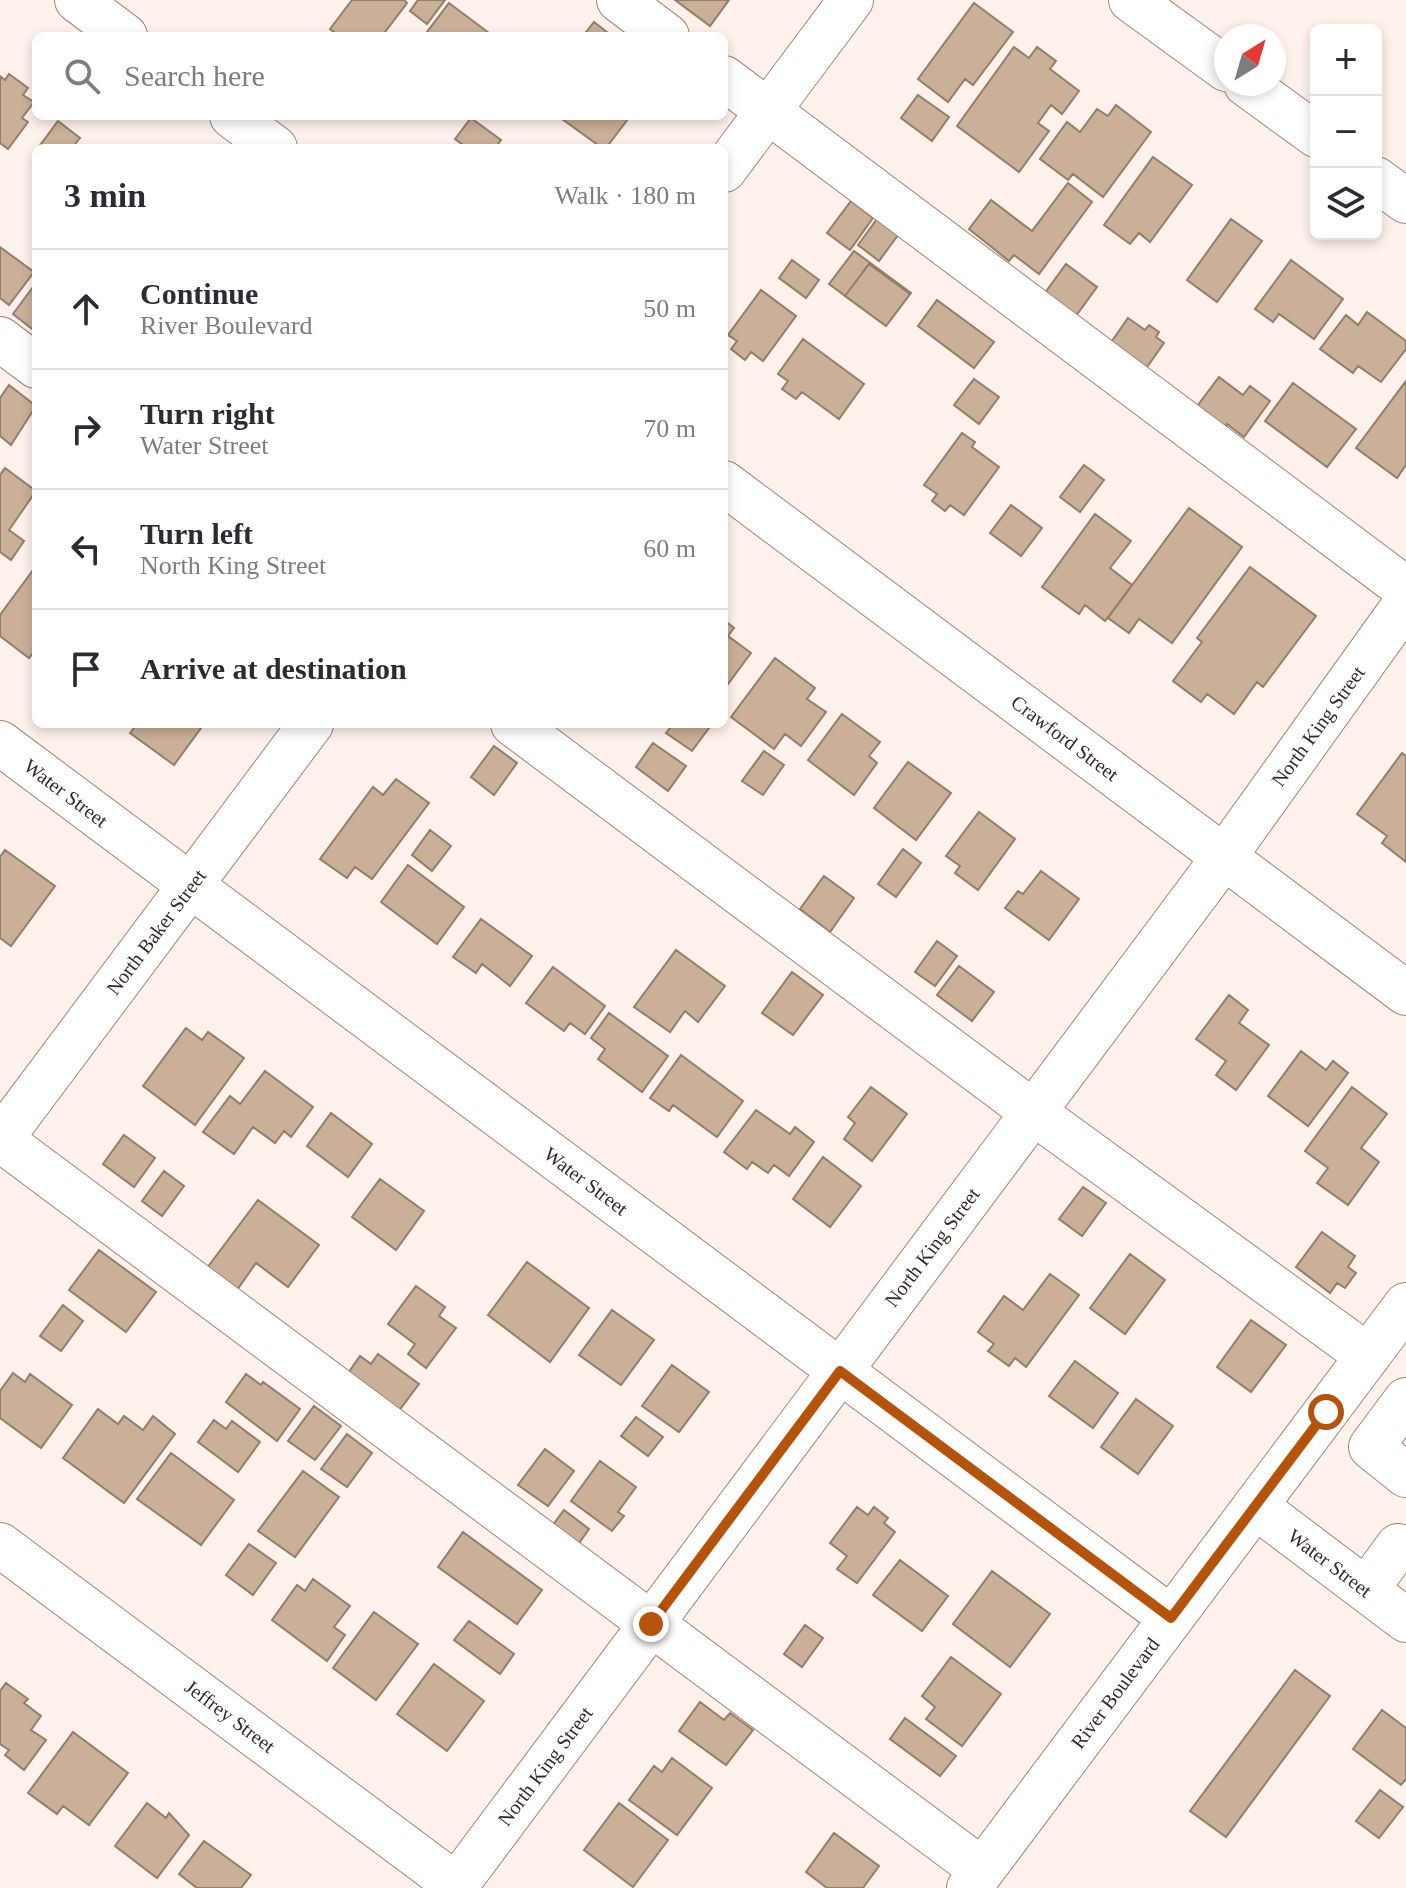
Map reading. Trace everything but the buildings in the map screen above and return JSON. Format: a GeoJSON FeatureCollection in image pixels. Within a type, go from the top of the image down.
{"type":"FeatureCollection","features":[{"type":"Feature","properties":{"kind":"street"},"geometry":{"type":"LineString","coordinates":[[77,0],[120,32]]}},
{"type":"Feature","properties":{"kind":"street"},"geometry":{"type":"LineString","coordinates":[[619,0],[662,32]]}},
{"type":"Feature","properties":{"kind":"street"},"geometry":{"type":"LineString","coordinates":[[728,165],[851,0]]}},
{"type":"Feature","properties":{"kind":"street"},"geometry":{"type":"LineString","coordinates":[[1131,0],[1214,60]]}},
{"type":"Feature","properties":{"kind":"street"},"geometry":{"type":"LineString","coordinates":[[728,81],[1406,589]]}},
{"type":"Feature","properties":{"kind":"street"},"geometry":{"type":"LineString","coordinates":[[1262,96],[1310,131]]}},
{"type":"Feature","properties":{"kind":"street"},"geometry":{"type":"LineString","coordinates":[[237,120],[270,144]]}},
{"type":"Feature","properties":{"kind":"street"},"geometry":{"type":"LineString","coordinates":[[1382,183],[1406,201]]}},
{"type":"Feature","properties":{"kind":"street"},"geometry":{"type":"LineString","coordinates":[[0,339],[32,363]]}},
{"type":"Feature","properties":{"kind":"street","name":"Crawford Street"},"geometry":{"type":"LineString","coordinates":[[728,486],[1406,993]]}},
{"type":"Feature","properties":{"kind":"street","name":"North King Street"},"geometry":{"type":"LineString","coordinates":[[456,1887],[1224,857],[1406,603]]}},
{"type":"Feature","properties":{"kind":"street","name":"North Baker Street"},"geometry":{"type":"LineString","coordinates":[[0,1139],[308,728]]}},
{"type":"Feature","properties":{"kind":"street"},"geometry":{"type":"LineString","coordinates":[[518,728],[1033,1112],[1368,1356]]}},
{"type":"Feature","properties":{"kind":"street","name":"Water Street"},"geometry":{"type":"LineString","coordinates":[[0,743],[1171,1618]]}},
{"type":"Feature","properties":{"kind":"street"},"geometry":{"type":"LineString","coordinates":[[0,1139],[651,1624],[975,1879]]}},
{"type":"Feature","properties":{"kind":"street","name":"River Boulevard"},"geometry":{"type":"LineString","coordinates":[[975,1879],[1406,1305]]}},
{"type":"Feature","properties":{"kind":"street"},"geometry":{"type":"LineString","coordinates":[[1371,1447],[1406,1400]]}},
{"type":"Feature","properties":{"kind":"street"},"geometry":{"type":"LineString","coordinates":[[1326,1412],[1406,1475]]}},
{"type":"Feature","properties":{"kind":"street","name":"Water Street"},"geometry":{"type":"LineString","coordinates":[[1255,1506],[1406,1620]]}},
{"type":"Feature","properties":{"kind":"street","name":"Jeffrey Street"},"geometry":{"type":"LineString","coordinates":[[0,1545],[456,1887]]}},
{"type":"Feature","properties":{"kind":"street"},"geometry":{"type":"LineString","coordinates":[[1366,1590],[1403,1545]]}},
{"type":"Feature","properties":{"kind":"route"},"geometry":{"type":"LineString","coordinates":[[651,1624],[840,1371],[1171,1618],[1326,1412]]}}]}
